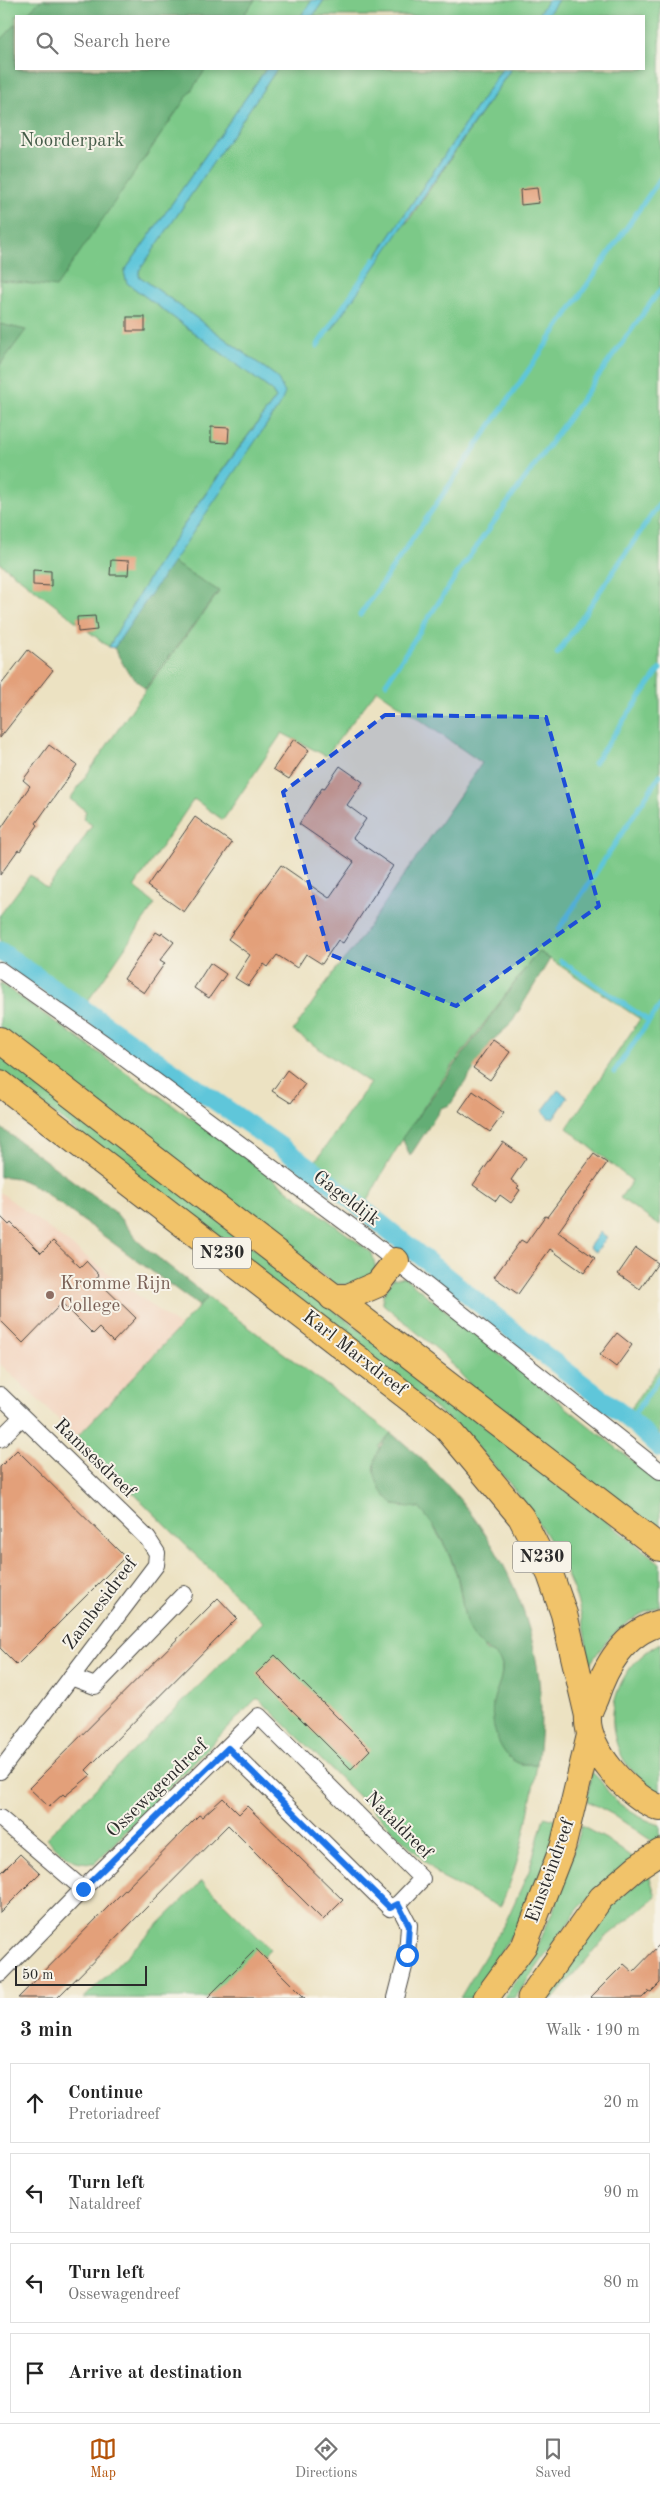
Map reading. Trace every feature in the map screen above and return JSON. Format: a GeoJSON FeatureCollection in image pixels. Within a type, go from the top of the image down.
{"type":"FeatureCollection","features":[{"type":"Feature","properties":{"kind":"highway","name":"Karl Marxdreef"},"geometry":{"type":"LineString","coordinates":[[0,1040],[660,1548]]}},
{"type":"Feature","properties":{"kind":"highway","name":"Karl Marxdreef"},"geometry":{"type":"LineString","coordinates":[[0,1082],[444,1425],[521,1517],[546,1566],[564,1614],[589,1724]]}},
{"type":"Feature","properties":{"kind":"highway"},"geometry":{"type":"LineString","coordinates":[[332,1297],[348,1297],[378,1284],[396,1261]]}},
{"type":"Feature","properties":{"kind":"highway"},"geometry":{"type":"LineString","coordinates":[[378,1284],[378,1313],[390,1342]]}},
{"type":"Feature","properties":{"kind":"highway"},"geometry":{"type":"LineString","coordinates":[[589,1724],[608,1664],[634,1636],[660,1623]]}},
{"type":"Feature","properties":{"kind":"highway","name":"N230"},"geometry":{"type":"LineString","coordinates":[[589,1724],[617,1778],[631,1792],[660,1808]]}},
{"type":"Feature","properties":{"kind":"main road","name":"Einsteindreef"},"geometry":{"type":"LineString","coordinates":[[486,1998],[524,1946],[563,1846],[589,1724]]}},
{"type":"Feature","properties":{"kind":"main road"},"geometry":{"type":"LineString","coordinates":[[530,1998],[601,1898],[637,1867],[660,1852]]}},
{"type":"Feature","properties":{"kind":"street","name":"Gageldijk"},"geometry":{"type":"LineString","coordinates":[[0,970],[112,1050],[396,1261],[660,1470]]}},
{"type":"Feature","properties":{"kind":"street","name":"Ramsesdreef"},"geometry":{"type":"LineString","coordinates":[[0,1395],[148,1538],[157,1553]]}},
{"type":"Feature","properties":{"kind":"street"},"geometry":{"type":"LineString","coordinates":[[0,1439],[22,1417]]}},
{"type":"Feature","properties":{"kind":"street","name":"Zambesidreef"},"geometry":{"type":"LineString","coordinates":[[0,1770],[156,1565],[157,1553]]}},
{"type":"Feature","properties":{"kind":"street","name":"Zambesidreef"},"geometry":{"type":"LineString","coordinates":[[71,1677],[95,1686],[184,1594]]}},
{"type":"Feature","properties":{"kind":"street","name":"Ossewagendreef"},"geometry":{"type":"LineString","coordinates":[[0,1974],[83,1889],[260,1716]]}},
{"type":"Feature","properties":{"kind":"street","name":"Nataldreef"},"geometry":{"type":"LineString","coordinates":[[260,1716],[422,1878],[398,1904]]}},
{"type":"Feature","properties":{"kind":"street"},"geometry":{"type":"LineString","coordinates":[[228,1748],[390,1908],[398,1904],[409,1925],[407,1955],[396,1998]]}},
{"type":"Feature","properties":{"kind":"street"},"geometry":{"type":"LineString","coordinates":[[0,1818],[83,1889]]}},
{"type":"Feature","properties":{"kind":"highlighted area"},"geometry":{"type":"Polygon","coordinates":[[[385,715],[546,717],[599,906],[456,1006],[329,954],[283,792],[385,715]]]}},
{"type":"Feature","properties":{"kind":"shaded area"},"geometry":{"type":"Polygon","coordinates":[[[0,1192],[180,1327],[77,1437],[0,1364],[0,1192]]]}},
{"type":"Feature","properties":{"kind":"green space"},"geometry":{"type":"Polygon","coordinates":[[[0,0],[312,0],[302,15],[15,15],[15,70],[265,70],[124,272],[127,283],[271,390],[276,398],[209,488],[166,551],[109,647],[88,631],[96,630],[95,616],[78,617],[78,623],[0,563],[0,0]]]}},
{"type":"Feature","properties":{"kind":"green space"},"geometry":{"type":"Polygon","coordinates":[[[41,0],[255,0],[244,15],[25,15],[41,0]]]}},
{"type":"Feature","properties":{"kind":"green space"},"geometry":{"type":"Polygon","coordinates":[[[324,0],[548,0],[538,15],[314,15],[324,0]]]}},
{"type":"Feature","properties":{"kind":"green space"},"geometry":{"type":"Polygon","coordinates":[[[558,0],[660,0],[660,1226],[620,1198],[632,1181],[567,1128],[640,1019],[538,951],[422,1110],[380,1177],[362,1212],[308,1172],[370,1083],[293,1031],[336,969],[353,949],[482,763],[377,690],[326,756],[282,733],[223,820],[194,799],[134,887],[155,904],[81,1011],[0,953],[0,915],[30,875],[47,888],[70,860],[92,825],[83,819],[86,811],[70,799],[141,696],[219,592],[172,562],[280,405],[277,377],[139,276],[139,271],[276,70],[501,70],[378,254],[409,220],[510,70],[645,70],[645,15],[548,15],[558,0]]]}},
{"type":"Feature","properties":{"kind":"green space","name":"Noorderpark"},"geometry":{"type":"Polygon","coordinates":[[[15,25],[15,70],[205,70],[56,287],[0,280],[0,41],[15,25]]]}},
{"type":"Feature","properties":{"kind":"green space"},"geometry":{"type":"Polygon","coordinates":[[[0,324],[26,330],[0,365],[0,324]]]}},
{"type":"Feature","properties":{"kind":"green space"},"geometry":{"type":"Polygon","coordinates":[[[172,562],[219,591],[145,689],[127,671],[114,648],[172,562]]]}},
{"type":"Feature","properties":{"kind":"green space"},"geometry":{"type":"Polygon","coordinates":[[[538,951],[550,959],[511,1024],[493,1040],[450,1105],[441,1108],[410,1156],[402,1138],[538,951]]]}},
{"type":"Feature","properties":{"kind":"green space"},"geometry":{"type":"Polygon","coordinates":[[[0,983],[219,1138],[372,1253],[376,1269],[360,1285],[334,1284],[0,1028],[0,983]]]}},
{"type":"Feature","properties":{"kind":"green space"},"geometry":{"type":"Polygon","coordinates":[[[0,1051],[660,1563],[660,1606],[628,1622],[612,1636],[590,1664],[579,1607],[573,1589],[548,1539],[517,1493],[462,1432],[441,1413],[0,1072],[0,1051]]]}},
{"type":"Feature","properties":{"kind":"green space"},"geometry":{"type":"Polygon","coordinates":[[[0,1127],[115,1212],[141,1244],[208,1297],[199,1306],[45,1193],[29,1183],[13,1177],[0,1177],[0,1127]]]}},
{"type":"Feature","properties":{"kind":"green space"},"geometry":{"type":"Polygon","coordinates":[[[404,1277],[660,1483],[660,1534],[478,1394],[445,1356],[383,1304],[383,1295],[393,1279],[404,1277]]]}},
{"type":"Feature","properties":{"kind":"green space"},"geometry":{"type":"Polygon","coordinates":[[[208,1297],[391,1433],[379,1446],[394,1505],[419,1508],[427,1516],[446,1548],[457,1575],[464,1612],[485,1650],[497,1656],[502,1665],[501,1680],[493,1704],[520,1764],[537,1764],[519,1855],[500,1907],[442,1878],[259,1699],[256,1699],[95,1863],[72,1860],[46,1838],[263,1622],[77,1437],[208,1297]]]}},
{"type":"Feature","properties":{"kind":"green space"},"geometry":{"type":"Polygon","coordinates":[[[660,1367],[660,1454],[621,1422],[660,1367]]]}},
{"type":"Feature","properties":{"kind":"green space"},"geometry":{"type":"Polygon","coordinates":[[[391,1433],[427,1464],[460,1499],[488,1538],[510,1579],[527,1622],[537,1668],[541,1715],[537,1764],[520,1764],[511,1759],[505,1753],[497,1737],[492,1711],[502,1666],[497,1658],[474,1639],[471,1634],[465,1620],[457,1575],[451,1557],[442,1540],[419,1508],[394,1505],[380,1488],[376,1479],[375,1461],[378,1452],[391,1433]]]}},
{"type":"Feature","properties":{"kind":"green space"},"geometry":{"type":"Polygon","coordinates":[[[660,1643],[660,1793],[639,1778],[624,1760],[616,1740],[613,1718],[616,1697],[625,1676],[640,1658],[660,1643]]]}},
{"type":"Feature","properties":{"kind":"green space"},"geometry":{"type":"Polygon","coordinates":[[[591,1772],[598,1778],[611,1796],[624,1807],[648,1821],[660,1825],[660,1840],[655,1843],[612,1814],[587,1801],[591,1772]]]}},
{"type":"Feature","properties":{"kind":"green space"},"geometry":{"type":"Polygon","coordinates":[[[544,1817],[560,1821],[529,1907],[472,1998],[460,1998],[506,1921],[529,1871],[544,1817]]]}},
{"type":"Feature","properties":{"kind":"green space"},"geometry":{"type":"Polygon","coordinates":[[[581,1826],[606,1839],[633,1858],[579,1908],[515,1998],[504,1998],[538,1946],[557,1901],[581,1826]]]}},
{"type":"Feature","properties":{"kind":"green space"},"geometry":{"type":"Polygon","coordinates":[[[649,1875],[656,1897],[606,1937],[554,1998],[539,1998],[611,1904],[649,1875]]]}},
{"type":"Feature","properties":{"kind":"green space"},"geometry":{"type":"Polygon","coordinates":[[[202,1881],[270,1949],[220,1998],[84,1998],[202,1881]]]}},
{"type":"Feature","properties":{"kind":"water"},"geometry":{"type":"Polygon","coordinates":[[[312,0],[324,0],[314,15],[302,15],[312,0]]]}},
{"type":"Feature","properties":{"kind":"water"},"geometry":{"type":"Polygon","coordinates":[[[548,0],[558,0],[548,15],[538,15],[548,0]]]}},
{"type":"Feature","properties":{"kind":"water"},"geometry":{"type":"Polygon","coordinates":[[[265,70],[276,70],[139,271],[139,276],[277,377],[285,393],[280,405],[114,648],[109,647],[166,551],[276,398],[271,390],[127,283],[124,272],[265,70]]]}},
{"type":"Feature","properties":{"kind":"water"},"geometry":{"type":"Polygon","coordinates":[[[501,70],[510,70],[331,331],[378,254],[501,70]]]}},
{"type":"Feature","properties":{"kind":"water"},"geometry":{"type":"Polygon","coordinates":[[[558,1090],[568,1097],[554,1118],[548,1118],[543,1110],[558,1090]]]}},
{"type":"Feature","properties":{"kind":"water"},"geometry":{"type":"Polygon","coordinates":[[[600,1232],[607,1237],[596,1252],[589,1247],[600,1232]]]}},
{"type":"Feature","properties":{"kind":"building"},"geometry":{"type":"Polygon","coordinates":[[[537,188],[539,203],[521,205],[520,190],[537,188]]]}},
{"type":"Feature","properties":{"kind":"building"},"geometry":{"type":"Polygon","coordinates":[[[127,317],[145,317],[145,331],[127,331],[127,317]]]}},
{"type":"Feature","properties":{"kind":"building"},"geometry":{"type":"Polygon","coordinates":[[[211,427],[229,428],[228,443],[211,442],[211,427]]]}},
{"type":"Feature","properties":{"kind":"building"},"geometry":{"type":"Polygon","coordinates":[[[111,560],[129,561],[128,575],[110,575],[111,560]]]}},
{"type":"Feature","properties":{"kind":"building"},"geometry":{"type":"Polygon","coordinates":[[[33,570],[51,571],[51,586],[33,585],[33,570]]]}},
{"type":"Feature","properties":{"kind":"building"},"geometry":{"type":"Polygon","coordinates":[[[95,616],[97,630],[78,632],[77,617],[95,616]]]}},
{"type":"Feature","properties":{"kind":"building"},"geometry":{"type":"Polygon","coordinates":[[[28,650],[53,670],[0,738],[0,686],[28,650]]]}},
{"type":"Feature","properties":{"kind":"building"},"geometry":{"type":"Polygon","coordinates":[[[294,739],[309,750],[289,779],[273,769],[294,739]]]}},
{"type":"Feature","properties":{"kind":"building"},"geometry":{"type":"Polygon","coordinates":[[[49,745],[77,765],[36,823],[38,825],[20,851],[18,850],[0,875],[0,830],[30,786],[23,780],[49,745]]]}},
{"type":"Feature","properties":{"kind":"building"},"geometry":{"type":"Polygon","coordinates":[[[340,766],[363,782],[347,805],[366,819],[353,838],[393,866],[343,943],[338,940],[322,964],[306,954],[297,968],[277,955],[268,967],[264,964],[248,986],[235,978],[250,955],[228,939],[281,865],[329,898],[354,862],[299,824],[322,788],[324,789],[340,766]]]}},
{"type":"Feature","properties":{"kind":"building"},"geometry":{"type":"Polygon","coordinates":[[[195,817],[232,843],[184,912],[147,886],[195,817]]]}},
{"type":"Feature","properties":{"kind":"building"},"geometry":{"type":"Polygon","coordinates":[[[156,932],[161,935],[162,933],[174,942],[160,960],[165,963],[144,993],[124,979],[156,932]]]}},
{"type":"Feature","properties":{"kind":"building"},"geometry":{"type":"Polygon","coordinates":[[[210,963],[226,974],[209,998],[194,988],[210,963]]]}},
{"type":"Feature","properties":{"kind":"building"},"geometry":{"type":"Polygon","coordinates":[[[493,1040],[510,1052],[490,1080],[473,1068],[493,1040]]]}},
{"type":"Feature","properties":{"kind":"building"},"geometry":{"type":"Polygon","coordinates":[[[287,1070],[305,1084],[291,1103],[272,1091],[287,1070]]]}},
{"type":"Feature","properties":{"kind":"building"},"geometry":{"type":"Polygon","coordinates":[[[473,1091],[504,1113],[490,1132],[459,1111],[473,1091]]]}},
{"type":"Feature","properties":{"kind":"building"},"geometry":{"type":"Polygon","coordinates":[[[503,1142],[526,1158],[511,1180],[519,1186],[517,1188],[520,1190],[511,1203],[500,1195],[496,1201],[473,1185],[503,1142]]]}},
{"type":"Feature","properties":{"kind":"building"},"geometry":{"type":"Polygon","coordinates":[[[594,1154],[607,1163],[558,1232],[595,1258],[584,1273],[550,1249],[518,1294],[494,1277],[521,1240],[526,1243],[594,1154]]]}},
{"type":"Feature","properties":{"kind":"building"},"geometry":{"type":"Polygon","coordinates":[[[0,1216],[9,1225],[11,1223],[41,1253],[53,1241],[80,1267],[86,1261],[99,1275],[96,1279],[136,1318],[113,1342],[99,1328],[93,1334],[62,1303],[23,1343],[0,1320],[0,1216]]]}},
{"type":"Feature","properties":{"kind":"building"},"geometry":{"type":"Polygon","coordinates":[[[636,1248],[658,1263],[640,1289],[618,1274],[636,1248]]]}},
{"type":"Feature","properties":{"kind":"building"},"geometry":{"type":"Polygon","coordinates":[[[617,1333],[632,1345],[616,1367],[600,1355],[617,1333]]]}},
{"type":"Feature","properties":{"kind":"building"},"geometry":{"type":"Polygon","coordinates":[[[17,1450],[125,1557],[17,1665],[0,1648],[0,1467],[17,1450]]]}},
{"type":"Feature","properties":{"kind":"building"},"geometry":{"type":"Polygon","coordinates":[[[218,1598],[237,1618],[86,1770],[91,1775],[65,1796],[63,1794],[49,1807],[29,1788],[218,1598]]]}},
{"type":"Feature","properties":{"kind":"building"},"geometry":{"type":"Polygon","coordinates":[[[275,1655],[370,1750],[351,1769],[256,1674],[275,1655]]]}},
{"type":"Feature","properties":{"kind":"building"},"geometry":{"type":"Polygon","coordinates":[[[223,1798],[239,1814],[247,1806],[343,1900],[323,1920],[228,1825],[57,1998],[18,1998],[199,1815],[202,1817],[223,1798]]]}},
{"type":"Feature","properties":{"kind":"building"},"geometry":{"type":"Polygon","coordinates":[[[20,1854],[40,1873],[0,1913],[0,1874],[20,1854]]]}},
{"type":"Feature","properties":{"kind":"building"},"geometry":{"type":"Polygon","coordinates":[[[660,1944],[660,1983],[651,1992],[649,1991],[642,1998],[590,1998],[624,1964],[633,1972],[660,1944]]]}},
{"type":"Feature","properties":{"kind":"building"},"geometry":{"type":"Polygon","coordinates":[[[256,1949],[305,1998],[207,1998],[256,1949]]]}},
{"type":"Feature","properties":{"kind":"waterway"},"geometry":{"type":"LineString","coordinates":[[360,615],[660,179]]}},
{"type":"Feature","properties":{"kind":"waterway"},"geometry":{"type":"LineString","coordinates":[[317,346],[375,259]]}},
{"type":"Feature","properties":{"kind":"waterway"},"geometry":{"type":"LineString","coordinates":[[386,683],[461,568],[660,290]]}},
{"type":"Feature","properties":{"kind":"waterway"},"geometry":{"type":"LineString","coordinates":[[557,654],[660,503]]}},
{"type":"Feature","properties":{"kind":"waterway"},"geometry":{"type":"LineString","coordinates":[[594,763],[660,669]]}},
{"type":"Feature","properties":{"kind":"waterway"},"geometry":{"type":"LineString","coordinates":[[559,929],[660,775]]}},
{"type":"Feature","properties":{"kind":"waterway"},"geometry":{"type":"LineString","coordinates":[[0,951],[317,1172],[512,1330],[630,1420],[660,1448]]}},
{"type":"Feature","properties":{"kind":"waterway"},"geometry":{"type":"LineString","coordinates":[[561,961],[649,1021],[614,1072]]}},
{"type":"Feature","properties":{"kind":"waterway"},"geometry":{"type":"LineString","coordinates":[[649,1021],[660,1006]]}},
{"type":"Feature","properties":{"kind":"waterway"},"geometry":{"type":"LineString","coordinates":[[630,1420],[660,1377]]}},
{"type":"Feature","properties":{"kind":"place","name":"Kromme Rijn College"},"geometry":{"type":"Point","coordinates":[50,1295]}},
{"type":"Feature","properties":{"kind":"route"},"geometry":{"type":"LineString","coordinates":[[83,1889],[228,1748],[390,1908],[398,1904],[409,1925],[407,1955]]}}]}
